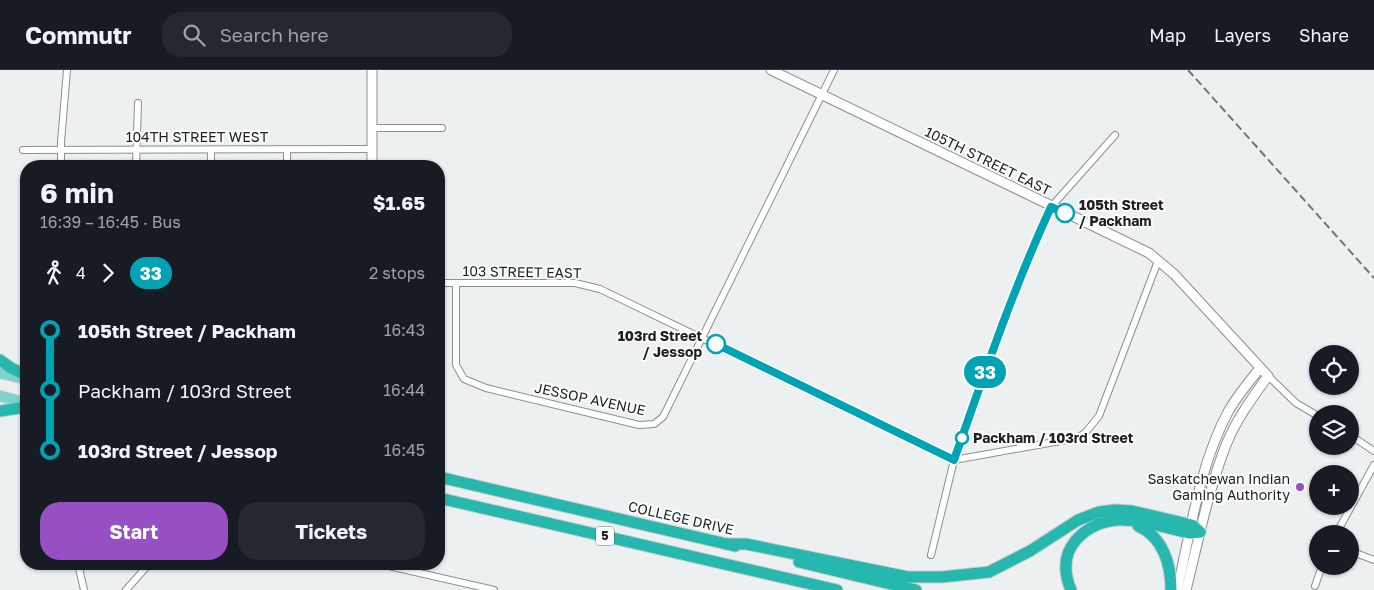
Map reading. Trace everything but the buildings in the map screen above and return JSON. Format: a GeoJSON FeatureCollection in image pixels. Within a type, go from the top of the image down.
{"type":"FeatureCollection","features":[{"type":"Feature","properties":{"kind":"highway"},"geometry":{"type":"LineString","coordinates":[[0,360],[10,368],[20,372]]}},
{"type":"Feature","properties":{"kind":"highway"},"geometry":{"type":"LineString","coordinates":[[0,411],[20,409]]}},
{"type":"Feature","properties":{"kind":"highway","name":"COLLEGE DRIVE"},"geometry":{"type":"LineString","coordinates":[[445,478],[916,590]]}},
{"type":"Feature","properties":{"kind":"highway","name":"5"},"geometry":{"type":"LineString","coordinates":[[445,499],[837,590]]}},
{"type":"Feature","properties":{"kind":"highway"},"geometry":{"type":"LineString","coordinates":[[727,544],[746,544],[908,577],[942,577],[989,572],[1030,551],[1078,520],[1099,512],[1115,510],[1132,511],[1194,530]]}},
{"type":"Feature","properties":{"kind":"highway"},"geometry":{"type":"LineString","coordinates":[[1071,590],[1065,575],[1067,554],[1071,545],[1086,529],[1104,520],[1128,520],[1194,530]]}},
{"type":"Feature","properties":{"kind":"highway"},"geometry":{"type":"LineString","coordinates":[[1128,520],[1148,530],[1161,546],[1168,562],[1171,590]]}},
{"type":"Feature","properties":{"kind":"highway"},"geometry":{"type":"LineString","coordinates":[[772,575],[817,590]]}},
{"type":"Feature","properties":{"kind":"main road"},"geometry":{"type":"LineString","coordinates":[[0,372],[20,377]]}},
{"type":"Feature","properties":{"kind":"main road"},"geometry":{"type":"LineString","coordinates":[[0,396],[20,401]]}},
{"type":"Feature","properties":{"kind":"street"},"geometry":{"type":"LineString","coordinates":[[61,160],[67,70]]}},
{"type":"Feature","properties":{"kind":"street"},"geometry":{"type":"LineString","coordinates":[[372,70],[372,160]]}},
{"type":"Feature","properties":{"kind":"street","name":"105TH STREET EAST"},"geometry":{"type":"LineString","coordinates":[[771,70],[1149,253],[1194,295],[1268,376]]}},
{"type":"Feature","properties":{"kind":"street","name":"JESSOP AVENUE"},"geometry":{"type":"LineString","coordinates":[[456,283],[456,365],[464,380],[486,388],[639,425],[654,424],[663,417],[834,70]]}},
{"type":"Feature","properties":{"kind":"street"},"geometry":{"type":"LineString","coordinates":[[136,160],[138,103]]}},
{"type":"Feature","properties":{"kind":"street"},"geometry":{"type":"LineString","coordinates":[[372,128],[442,128]]}},
{"type":"Feature","properties":{"kind":"street"},"geometry":{"type":"LineString","coordinates":[[931,555],[954,460],[1010,304],[1051,207],[1114,135]]}},
{"type":"Feature","properties":{"kind":"street","name":"104TH STREET WEST"},"geometry":{"type":"LineString","coordinates":[[22,150],[372,149]]}},
{"type":"Feature","properties":{"kind":"street"},"geometry":{"type":"LineString","coordinates":[[211,150],[211,160]]}},
{"type":"Feature","properties":{"kind":"street"},"geometry":{"type":"LineString","coordinates":[[287,150],[287,160]]}},
{"type":"Feature","properties":{"kind":"street"},"geometry":{"type":"LineString","coordinates":[[954,460],[1077,438],[1085,433],[1099,416],[1158,261]]}},
{"type":"Feature","properties":{"kind":"street","name":"103 STREET EAST"},"geometry":{"type":"LineString","coordinates":[[445,283],[575,283],[600,289],[954,460]]}},
{"type":"Feature","properties":{"kind":"street"},"geometry":{"type":"LineString","coordinates":[[1186,590],[1194,530],[1208,461],[1218,433],[1242,390],[1260,368]]}},
{"type":"Feature","properties":{"kind":"street"},"geometry":{"type":"LineString","coordinates":[[1177,590],[1194,530],[1226,446],[1242,414],[1268,376],[1296,403],[1309,411]]}},
{"type":"Feature","properties":{"kind":"street"},"geometry":{"type":"LineString","coordinates":[[1359,442],[1374,451]]}},
{"type":"Feature","properties":{"kind":"street"},"geometry":{"type":"LineString","coordinates":[[1341,525],[1374,465]]}},
{"type":"Feature","properties":{"kind":"street"},"geometry":{"type":"LineString","coordinates":[[1359,554],[1374,560]]}},
{"type":"Feature","properties":{"kind":"street"},"geometry":{"type":"LineString","coordinates":[[79,570],[84,590]]}},
{"type":"Feature","properties":{"kind":"street"},"geometry":{"type":"LineString","coordinates":[[126,590],[144,570]]}},
{"type":"Feature","properties":{"kind":"street"},"geometry":{"type":"LineString","coordinates":[[406,570],[494,590]]}},
{"type":"Feature","properties":{"kind":"street"},"geometry":{"type":"LineString","coordinates":[[1314,586],[1318,575]]}},
{"type":"Feature","properties":{"kind":"railway"},"geometry":{"type":"LineString","coordinates":[[1188,70],[1374,278]]}},
{"type":"Feature","properties":{"kind":"bus line","name":"33"},"geometry":{"type":"LineString","coordinates":[[716,344],[954,460],[985,370],[1032,248],[1051,207],[1065,213]]}},
{"type":"Feature","properties":{"kind":"place","name":"105th Street / Packham"},"geometry":{"type":"Point","coordinates":[1065,213]}},
{"type":"Feature","properties":{"kind":"place","name":"103rd Street / Jessop"},"geometry":{"type":"Point","coordinates":[716,344]}},
{"type":"Feature","properties":{"kind":"place","name":"Packham / 103rd Street"},"geometry":{"type":"Point","coordinates":[962,438]}},
{"type":"Feature","properties":{"kind":"place","name":"Saskatchewan Indian Gaming Authority"},"geometry":{"type":"Point","coordinates":[1300,487]}}]}
